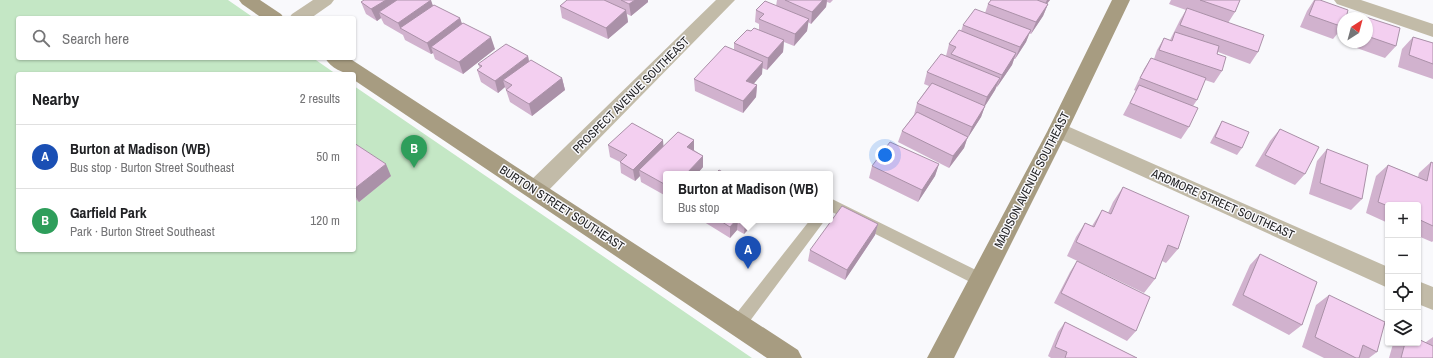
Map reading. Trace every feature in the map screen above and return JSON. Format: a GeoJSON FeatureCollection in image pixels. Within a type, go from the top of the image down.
{"type":"FeatureCollection","features":[{"type":"Feature","properties":{"kind":"main road"},"geometry":{"type":"LineString","coordinates":[[248,0],[272,16]]}},
{"type":"Feature","properties":{"kind":"main road","name":"MADISON AVENUE SOUTHEAST"},"geometry":{"type":"LineString","coordinates":[[940,358],[1058,130],[1120,0]]}},
{"type":"Feature","properties":{"kind":"main road","name":"BURTON STREET SOUTHEAST"},"geometry":{"type":"LineString","coordinates":[[338,60],[789,358]]}},
{"type":"Feature","properties":{"kind":"street"},"geometry":{"type":"LineString","coordinates":[[301,16],[325,0]]}},
{"type":"Feature","properties":{"kind":"street","name":"PROSPECT AVENUE SOUTHEAST"},"geometry":{"type":"LineString","coordinates":[[535,190],[726,0]]}},
{"type":"Feature","properties":{"kind":"street"},"geometry":{"type":"LineString","coordinates":[[1343,0],[1433,30]]}},
{"type":"Feature","properties":{"kind":"street","name":"ARDMORE STREET SOUTHEAST"},"geometry":{"type":"LineString","coordinates":[[1058,130],[1385,277]]}},
{"type":"Feature","properties":{"kind":"street"},"geometry":{"type":"LineString","coordinates":[[1421,293],[1433,299]]}},
{"type":"Feature","properties":{"kind":"lane"},"geometry":{"type":"LineString","coordinates":[[833,206],[981,280]]}},
{"type":"Feature","properties":{"kind":"lane"},"geometry":{"type":"LineString","coordinates":[[738,324],[816,223]]}},
{"type":"Feature","properties":{"kind":"green space"},"geometry":{"type":"Polygon","coordinates":[[[0,0],[228,0],[251,16],[16,16],[16,60],[316,60],[333,72],[16,72],[16,252],[356,252],[356,87],[752,358],[0,358],[0,0]]]}},
{"type":"Feature","properties":{"kind":"building"},"geometry":{"type":"Polygon","coordinates":[[[364,0],[386,0],[371,9],[361,2],[364,0]]]}},
{"type":"Feature","properties":{"kind":"building"},"geometry":{"type":"Polygon","coordinates":[[[397,0],[431,0],[398,23],[379,12],[397,0]]]}},
{"type":"Feature","properties":{"kind":"building"},"geometry":{"type":"Polygon","coordinates":[[[567,0],[604,0],[626,10],[606,28],[560,6],[567,0]]]}},
{"type":"Feature","properties":{"kind":"building"},"geometry":{"type":"Polygon","coordinates":[[[621,0],[635,0],[629,4],[621,0]]]}},
{"type":"Feature","properties":{"kind":"building"},"geometry":{"type":"Polygon","coordinates":[[[785,0],[823,0],[812,12],[785,0]]]}},
{"type":"Feature","properties":{"kind":"building"},"geometry":{"type":"Polygon","coordinates":[[[991,0],[1037,0],[1048,4],[1036,22],[988,4],[991,0]]]}},
{"type":"Feature","properties":{"kind":"building"},"geometry":{"type":"Polygon","coordinates":[[[1200,0],[1240,0],[1235,12],[1200,0]]]}},
{"type":"Feature","properties":{"kind":"building"},"geometry":{"type":"Polygon","coordinates":[[[1315,0],[1320,0],[1348,10],[1348,12],[1337,12],[1337,25],[1309,15],[1315,0]]]}},
{"type":"Feature","properties":{"kind":"building"},"geometry":{"type":"Polygon","coordinates":[[[765,1],[809,19],[795,34],[759,19],[764,14],[756,10],[765,1]]]}},
{"type":"Feature","properties":{"kind":"building"},"geometry":{"type":"Polygon","coordinates":[[[434,5],[460,18],[427,43],[400,28],[434,5]]]}},
{"type":"Feature","properties":{"kind":"building"},"geometry":{"type":"Polygon","coordinates":[[[1187,8],[1264,35],[1258,52],[1180,25],[1187,8]]]}},
{"type":"Feature","properties":{"kind":"building"},"geometry":{"type":"Polygon","coordinates":[[[975,9],[1031,30],[1020,47],[963,25],[975,9]]]}},
{"type":"Feature","properties":{"kind":"building"},"geometry":{"type":"Polygon","coordinates":[[[1373,19],[1400,28],[1396,46],[1373,38],[1373,19]]]}},
{"type":"Feature","properties":{"kind":"building"},"geometry":{"type":"Polygon","coordinates":[[[463,23],[491,37],[459,62],[431,47],[463,23]]]}},
{"type":"Feature","properties":{"kind":"building"},"geometry":{"type":"Polygon","coordinates":[[[754,28],[784,40],[768,58],[734,43],[747,30],[751,31],[754,28]]]}},
{"type":"Feature","properties":{"kind":"building"},"geometry":{"type":"Polygon","coordinates":[[[959,30],[1016,53],[1002,75],[951,54],[956,47],[949,44],[959,30]]]}},
{"type":"Feature","properties":{"kind":"building"},"geometry":{"type":"Polygon","coordinates":[[[1175,32],[1219,46],[1217,54],[1226,57],[1222,71],[1159,50],[1164,38],[1172,41],[1175,32]]]}},
{"type":"Feature","properties":{"kind":"building"},"geometry":{"type":"Polygon","coordinates":[[[1413,37],[1433,43],[1433,64],[1409,55],[1413,37]]]}},
{"type":"Feature","properties":{"kind":"building"},"geometry":{"type":"Polygon","coordinates":[[[506,44],[528,56],[495,81],[477,70],[482,66],[478,64],[506,44]]]}},
{"type":"Feature","properties":{"kind":"building"},"geometry":{"type":"Polygon","coordinates":[[[725,46],[763,62],[746,81],[757,85],[743,101],[694,79],[725,46]]]}},
{"type":"Feature","properties":{"kind":"building"},"geometry":{"type":"Polygon","coordinates":[[[941,54],[1000,78],[987,97],[927,72],[941,54]]]}},
{"type":"Feature","properties":{"kind":"building"},"geometry":{"type":"Polygon","coordinates":[[[1151,58],[1206,78],[1197,100],[1140,78],[1151,58]]]}},
{"type":"Feature","properties":{"kind":"building"},"geometry":{"type":"Polygon","coordinates":[[[531,60],[562,78],[529,104],[506,90],[512,85],[503,80],[531,60]]]}},
{"type":"Feature","properties":{"kind":"building"},"geometry":{"type":"Polygon","coordinates":[[[932,83],[985,106],[972,127],[917,103],[932,83]]]}},
{"type":"Feature","properties":{"kind":"building"},"geometry":{"type":"Polygon","coordinates":[[[1139,85],[1198,108],[1189,127],[1130,103],[1139,85]]]}},
{"type":"Feature","properties":{"kind":"building"},"geometry":{"type":"Polygon","coordinates":[[[917,112],[968,137],[953,156],[902,131],[917,112]]]}},
{"type":"Feature","properties":{"kind":"building"},"geometry":{"type":"Polygon","coordinates":[[[1222,121],[1249,132],[1242,148],[1215,137],[1222,121]]]}},
{"type":"Feature","properties":{"kind":"building"},"geometry":{"type":"Polygon","coordinates":[[[632,123],[663,140],[633,170],[620,162],[627,155],[608,145],[632,123]]]}},
{"type":"Feature","properties":{"kind":"building"},"geometry":{"type":"Polygon","coordinates":[[[1280,129],[1319,147],[1305,174],[1265,155],[1280,129]]]}},
{"type":"Feature","properties":{"kind":"building"},"geometry":{"type":"Polygon","coordinates":[[[678,132],[694,140],[687,147],[703,156],[689,171],[663,171],[663,183],[639,170],[678,132]]]}},
{"type":"Feature","properties":{"kind":"building"},"geometry":{"type":"Polygon","coordinates":[[[890,142],[939,164],[922,190],[872,166],[890,142]]]}},
{"type":"Feature","properties":{"kind":"building"},"geometry":{"type":"Polygon","coordinates":[[[356,144],[386,164],[356,187],[356,144]]]}},
{"type":"Feature","properties":{"kind":"building"},"geometry":{"type":"Polygon","coordinates":[[[1327,149],[1368,165],[1362,199],[1320,183],[1327,149]]]}},
{"type":"Feature","properties":{"kind":"building"},"geometry":{"type":"Polygon","coordinates":[[[1431,162],[1433,163],[1433,226],[1421,220],[1421,202],[1385,202],[1385,205],[1378,202],[1388,165],[1427,181],[1431,162]]]}},
{"type":"Feature","properties":{"kind":"building"},"geometry":{"type":"Polygon","coordinates":[[[1123,187],[1189,216],[1178,249],[1168,245],[1155,279],[1076,242],[1085,223],[1094,227],[1102,210],[1111,214],[1123,187]]]}},
{"type":"Feature","properties":{"kind":"building"},"geometry":{"type":"Polygon","coordinates":[[[842,206],[878,224],[847,270],[810,250],[830,223],[833,223],[833,218],[842,206]]]}},
{"type":"Feature","properties":{"kind":"building"},"geometry":{"type":"Polygon","coordinates":[[[724,223],[733,223],[730,227],[724,223]]]}},
{"type":"Feature","properties":{"kind":"building"},"geometry":{"type":"Polygon","coordinates":[[[1260,254],[1317,282],[1302,325],[1243,295],[1260,254]]]}},
{"type":"Feature","properties":{"kind":"building"},"geometry":{"type":"Polygon","coordinates":[[[1077,261],[1150,297],[1136,331],[1061,293],[1077,261]]]}},
{"type":"Feature","properties":{"kind":"building"},"geometry":{"type":"Polygon","coordinates":[[[1329,295],[1385,322],[1377,352],[1363,345],[1359,358],[1356,358],[1315,337],[1329,295]]]}},
{"type":"Feature","properties":{"kind":"building"},"geometry":{"type":"Polygon","coordinates":[[[1065,322],[1137,358],[1065,358],[1067,352],[1055,347],[1065,322]]]}},
{"type":"Feature","properties":{"kind":"building"},"geometry":{"type":"Polygon","coordinates":[[[1421,340],[1433,346],[1433,358],[1401,358],[1404,346],[1421,346],[1421,340]]]}},
{"type":"Feature","properties":{"kind":"place","name":"Garfield Park"},"geometry":{"type":"Point","coordinates":[414,168]}},
{"type":"Feature","properties":{"kind":"place","name":"Burton at Madison (WB)"},"geometry":{"type":"Point","coordinates":[748,269]}}]}
